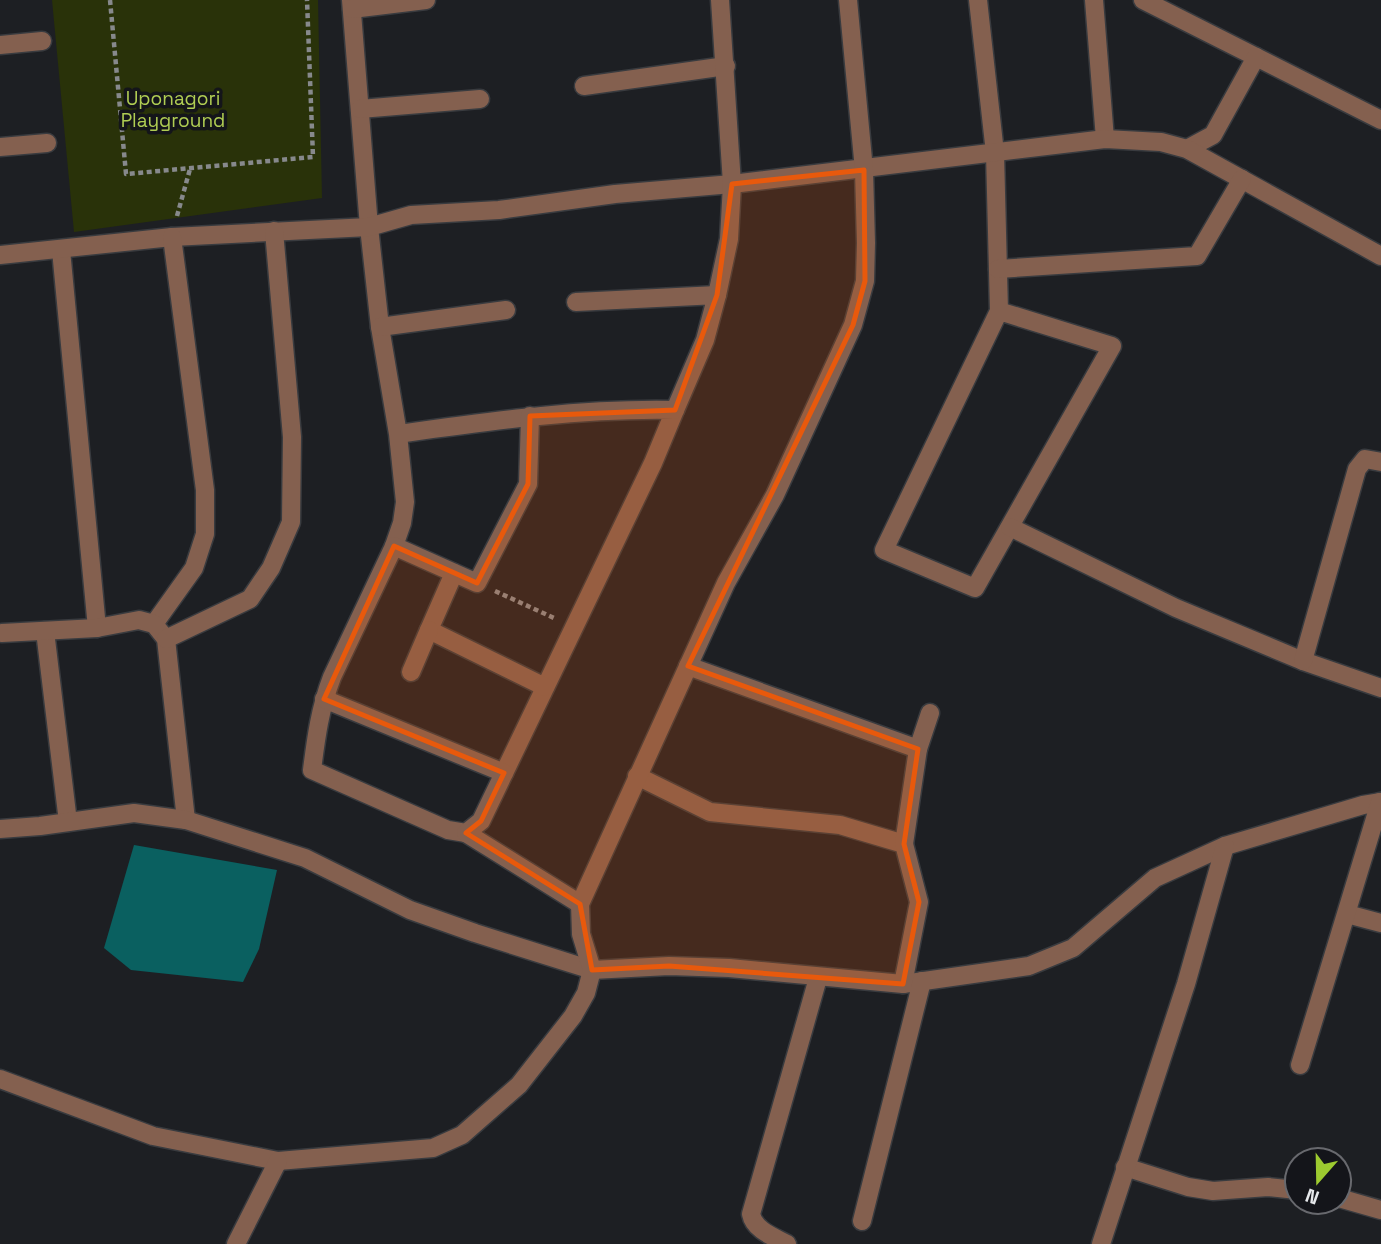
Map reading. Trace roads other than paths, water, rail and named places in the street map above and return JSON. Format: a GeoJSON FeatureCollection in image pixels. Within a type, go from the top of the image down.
{"type":"FeatureCollection","features":[{"type":"Feature","properties":{"kind":"street"},"geometry":{"type":"LineString","coordinates":[[426,0],[351,4],[369,227],[405,502],[402,523],[394,546],[324,699],[317,727],[312,770],[448,830],[466,833],[580,904]]}},
{"type":"Feature","properties":{"kind":"street"},"geometry":{"type":"LineString","coordinates":[[466,833],[481,821],[653,463],[705,340],[729,239],[732,184],[720,0]]}},
{"type":"Feature","properties":{"kind":"street"},"geometry":{"type":"LineString","coordinates":[[0,1079],[153,1136],[278,1161],[421,1150],[433,1148],[461,1135],[519,1085],[566,1026],[586,993],[592,970],[581,934],[580,904],[726,583],[775,495],[853,325],[866,281],[864,170],[848,0]]}},
{"type":"Feature","properties":{"kind":"street"},"geometry":{"type":"LineString","coordinates":[[978,0],[995,153],[999,311],[884,550],[975,588],[1112,346],[999,311]]}},
{"type":"Feature","properties":{"kind":"street"},"geometry":{"type":"LineString","coordinates":[[1094,0],[1105,139]]}},
{"type":"Feature","properties":{"kind":"street"},"geometry":{"type":"LineString","coordinates":[[1143,0],[1381,120]]}},
{"type":"Feature","properties":{"kind":"street"},"geometry":{"type":"LineString","coordinates":[[0,45],[42,41]]}},
{"type":"Feature","properties":{"kind":"street"},"geometry":{"type":"LineString","coordinates":[[1187,149],[1213,135],[1256,57]]}},
{"type":"Feature","properties":{"kind":"street"},"geometry":{"type":"LineString","coordinates":[[584,86],[726,66]]}},
{"type":"Feature","properties":{"kind":"street"},"geometry":{"type":"LineString","coordinates":[[360,109],[480,99]]}},
{"type":"Feature","properties":{"kind":"street"},"geometry":{"type":"LineString","coordinates":[[0,255],[172,237],[369,227],[411,215],[499,210],[615,194],[864,170],[1105,139],[1161,142],[1187,149],[1381,256]]}},
{"type":"Feature","properties":{"kind":"street"},"geometry":{"type":"LineString","coordinates":[[0,147],[47,144]]}},
{"type":"Feature","properties":{"kind":"street"},"geometry":{"type":"LineString","coordinates":[[998,269],[1197,256],[1241,179]]}},
{"type":"Feature","properties":{"kind":"street"},"geometry":{"type":"LineString","coordinates":[[166,639],[250,599],[271,568],[290,522],[292,437],[274,231]]}},
{"type":"Feature","properties":{"kind":"street"},"geometry":{"type":"LineString","coordinates":[[154,624],[194,568],[205,534],[205,490],[172,237]]}},
{"type":"Feature","properties":{"kind":"street"},"geometry":{"type":"LineString","coordinates":[[61,250],[97,628]]}},
{"type":"Feature","properties":{"kind":"street"},"geometry":{"type":"LineString","coordinates":[[576,302],[717,295]]}},
{"type":"Feature","properties":{"kind":"street"},"geometry":{"type":"LineString","coordinates":[[380,327],[506,310]]}},
{"type":"Feature","properties":{"kind":"street"},"geometry":{"type":"LineString","coordinates":[[398,434],[530,416],[623,409],[675,410]]}},
{"type":"Feature","properties":{"kind":"street"},"geometry":{"type":"LineString","coordinates":[[394,546],[477,583],[528,484],[530,416]]}},
{"type":"Feature","properties":{"kind":"street"},"geometry":{"type":"LineString","coordinates":[[1303,661],[1357,469],[1365,459],[1381,462]]}},
{"type":"Feature","properties":{"kind":"street"},"geometry":{"type":"LineString","coordinates":[[1010,527],[1176,608],[1303,661],[1381,688]]}},
{"type":"Feature","properties":{"kind":"street"},"geometry":{"type":"LineString","coordinates":[[411,672],[454,573]]}},
{"type":"Feature","properties":{"kind":"street"},"geometry":{"type":"LineString","coordinates":[[1,629],[45,631],[97,628],[139,620],[154,624],[166,639],[186,820]]}},
{"type":"Feature","properties":{"kind":"street"},"geometry":{"type":"LineString","coordinates":[[429,630],[545,687]]}},
{"type":"Feature","properties":{"kind":"street"},"geometry":{"type":"LineString","coordinates":[[45,631],[68,822]]}},
{"type":"Feature","properties":{"kind":"street"},"geometry":{"type":"LineString","coordinates":[[688,666],[918,748]]}},
{"type":"Feature","properties":{"kind":"street"},"geometry":{"type":"LineString","coordinates":[[324,699],[504,773]]}},
{"type":"Feature","properties":{"kind":"street"},"geometry":{"type":"LineString","coordinates":[[903,984],[919,902],[905,844],[918,748],[930,713]]}},
{"type":"Feature","properties":{"kind":"street"},"geometry":{"type":"LineString","coordinates":[[637,776],[709,812],[840,825],[905,844]]}},
{"type":"Feature","properties":{"kind":"street"},"geometry":{"type":"LineString","coordinates":[[0,829],[134,813],[186,820],[218,828],[305,858],[423,914],[592,970],[693,967],[903,984],[1028,966],[1073,948],[1155,878],[1225,846],[1381,802],[1300,1065]]}},
{"type":"Feature","properties":{"kind":"street"},"geometry":{"type":"LineString","coordinates":[[1101,1244],[1186,984],[1225,846]]}},
{"type":"Feature","properties":{"kind":"street"},"geometry":{"type":"LineString","coordinates":[[1346,914],[1381,923]]}},
{"type":"Feature","properties":{"kind":"street"},"geometry":{"type":"LineString","coordinates":[[788,1244],[759,1228],[751,1219],[751,1214],[818,978]]}},
{"type":"Feature","properties":{"kind":"street"},"geometry":{"type":"LineString","coordinates":[[862,1221],[922,981]]}},
{"type":"Feature","properties":{"kind":"street"},"geometry":{"type":"LineString","coordinates":[[236,1244],[278,1161]]}},
{"type":"Feature","properties":{"kind":"street"},"geometry":{"type":"LineString","coordinates":[[1125,1167],[1188,1187],[1213,1191],[1283,1188]]}},
{"type":"Feature","properties":{"kind":"street"},"geometry":{"type":"LineString","coordinates":[[1353,1202],[1381,1210]]}},
{"type":"Feature","properties":{"kind":"water"},"geometry":{"type":"Polygon","coordinates":[[[134,845],[277,870],[259,949],[243,982],[131,970],[104,948],[134,845]]]}},
{"type":"Feature","properties":{"kind":"park label","name":"Uponagori Playground"},"geometry":{"type":"Point","coordinates":[173,109]}}]}
